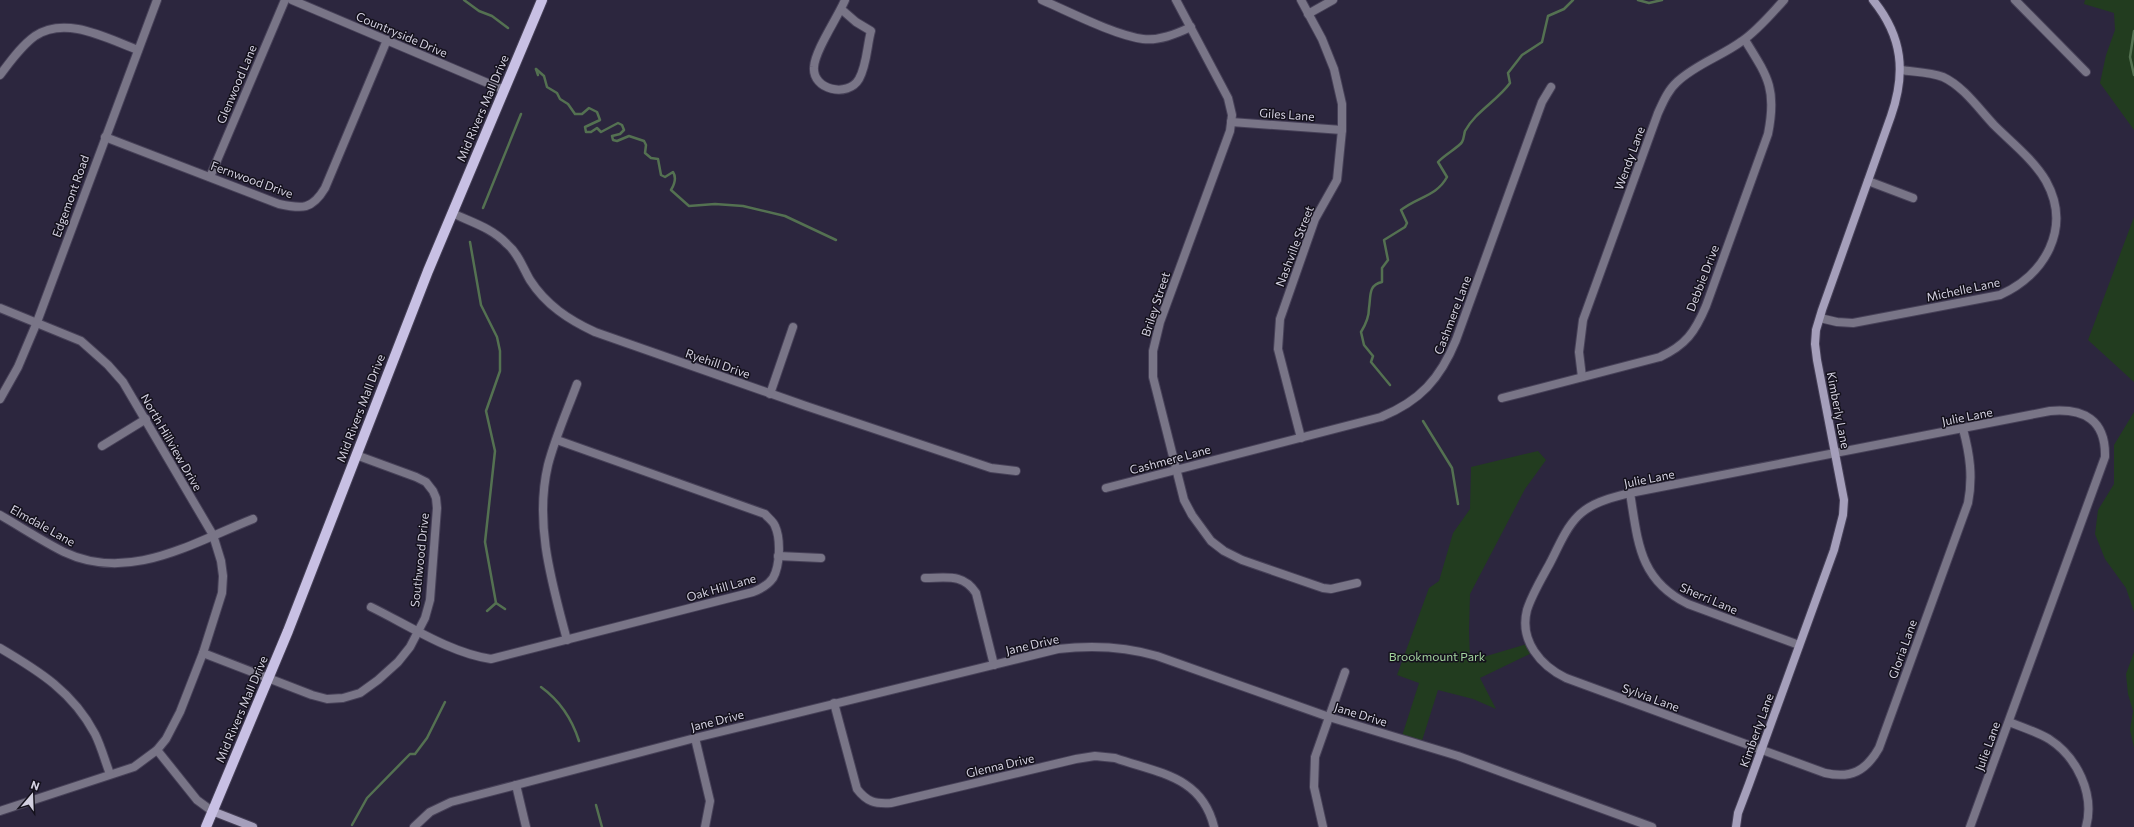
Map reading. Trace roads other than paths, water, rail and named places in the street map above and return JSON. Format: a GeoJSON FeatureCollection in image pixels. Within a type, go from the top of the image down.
{"type":"FeatureCollection","features":[{"type":"Feature","properties":{"kind":"main road","name":"Mid Rivers Mall Drive"},"geometry":{"type":"LineString","coordinates":[[206,827],[269,679],[452,213],[542,0]]}},
{"type":"Feature","properties":{"kind":"street","name":"Edgemont Road"},"geometry":{"type":"LineString","coordinates":[[0,398],[18,367],[37,322],[157,0]]}},
{"type":"Feature","properties":{"kind":"street","name":"Glenwood Lane"},"geometry":{"type":"LineString","coordinates":[[210,177],[285,0]]}},
{"type":"Feature","properties":{"kind":"street","name":"Countryside Drive"},"geometry":{"type":"LineString","coordinates":[[292,0],[504,90]]}},
{"type":"Feature","properties":{"kind":"street"},"geometry":{"type":"LineString","coordinates":[[841,9],[856,22],[871,31],[859,79],[851,87],[835,90],[826,87],[816,76],[814,62],[845,0]]}},
{"type":"Feature","properties":{"kind":"street"},"geometry":{"type":"LineString","coordinates":[[1042,0],[1126,35],[1144,40],[1175,34],[1191,27]]}},
{"type":"Feature","properties":{"kind":"street","name":"Briley Street"},"geometry":{"type":"LineString","coordinates":[[1176,0],[1228,98],[1231,108],[1231,122],[1219,161],[1160,322],[1153,351],[1153,377],[1184,500],[1192,515],[1211,541],[1224,551],[1242,560],[1322,588],[1331,589],[1357,583]]}},
{"type":"Feature","properties":{"kind":"street","name":"Nashville Street"},"geometry":{"type":"LineString","coordinates":[[1301,0],[1322,39],[1334,69],[1342,104],[1342,130],[1337,180],[1315,219],[1285,302],[1278,334],[1278,349],[1301,438]]}},
{"type":"Feature","properties":{"kind":"street"},"geometry":{"type":"LineString","coordinates":[[1308,14],[1333,0]]}},
{"type":"Feature","properties":{"kind":"street","name":"Wendy Lane"},"geometry":{"type":"LineString","coordinates":[[1582,377],[1579,352],[1583,320],[1658,113],[1666,96],[1677,82],[1688,73],[1726,53],[1744,40],[1784,0]]}},
{"type":"Feature","properties":{"kind":"street","name":"Kimberly Lane"},"geometry":{"type":"LineString","coordinates":[[1736,827],[1738,813],[1834,550],[1842,521],[1844,500],[1815,344],[1820,318],[1897,101],[1901,70],[1896,39],[1882,11],[1873,0]]}},
{"type":"Feature","properties":{"kind":"street"},"geometry":{"type":"LineString","coordinates":[[2019,1],[2086,72]]}},
{"type":"Feature","properties":{"kind":"street"},"geometry":{"type":"LineString","coordinates":[[0,75],[21,48],[35,36],[46,30],[57,28],[84,30],[138,50]]}},
{"type":"Feature","properties":{"kind":"street","name":"Fernwood Drive"},"geometry":{"type":"LineString","coordinates":[[105,137],[279,204],[301,208],[314,203],[324,188],[388,40]]}},
{"type":"Feature","properties":{"kind":"street","name":"Debbie Drive"},"geometry":{"type":"LineString","coordinates":[[1502,398],[1660,357],[1675,350],[1685,342],[1701,316],[1765,142],[1772,115],[1772,96],[1769,83],[1762,68],[1744,40]]}},
{"type":"Feature","properties":{"kind":"street","name":"Michelle Lane"},"geometry":{"type":"LineString","coordinates":[[1820,318],[1837,322],[1853,323],[2000,295],[2016,288],[2036,270],[2042,263],[2053,240],[2055,218],[2052,193],[2045,179],[2032,163],[1954,84],[1933,74],[1901,70]]}},
{"type":"Feature","properties":{"kind":"street","name":"Cashmere Lane"},"geometry":{"type":"LineString","coordinates":[[1106,488],[1375,418],[1400,409],[1420,394],[1435,379],[1447,362],[1542,102],[1551,87]]}},
{"type":"Feature","properties":{"kind":"street","name":"Giles Lane"},"geometry":{"type":"LineString","coordinates":[[1231,122],[1342,130]]}},
{"type":"Feature","properties":{"kind":"street"},"geometry":{"type":"LineString","coordinates":[[1868,181],[1912,198]]}},
{"type":"Feature","properties":{"kind":"street","name":"Ryehill Drive"},"geometry":{"type":"LineString","coordinates":[[452,213],[485,227],[509,245],[539,292],[566,317],[601,334],[770,394],[991,468],[1016,471]]}},
{"type":"Feature","properties":{"kind":"street","name":"North Hillview Drive"},"geometry":{"type":"LineString","coordinates":[[0,308],[81,341],[94,351],[122,382],[146,419],[213,535],[221,561],[223,576],[222,593],[203,653],[173,727],[157,750],[134,767],[0,811]]}},
{"type":"Feature","properties":{"kind":"street"},"geometry":{"type":"LineString","coordinates":[[770,394],[793,326]]}},
{"type":"Feature","properties":{"kind":"street"},"geometry":{"type":"LineString","coordinates":[[567,640],[551,577],[544,529],[544,491],[548,465],[577,384]]}},
{"type":"Feature","properties":{"kind":"street","name":"Julie Lane"},"geometry":{"type":"LineString","coordinates":[[1538,658],[1528,638],[1527,611],[1532,597],[1569,526],[1578,516],[1591,506],[1602,501],[1630,493],[2050,411],[2067,410],[2078,412],[2089,417],[2098,426],[2106,446],[2105,457],[1970,827]]}},
{"type":"Feature","properties":{"kind":"street"},"geometry":{"type":"LineString","coordinates":[[102,446],[146,419]]}},
{"type":"Feature","properties":{"kind":"street","name":"Gloria Lane"},"geometry":{"type":"LineString","coordinates":[[1761,750],[1838,776],[1852,774],[1862,769],[1872,760],[1879,748],[1968,503],[1972,483],[1971,466],[1963,429]]}},
{"type":"Feature","properties":{"kind":"street","name":"Oak Hill Lane"},"geometry":{"type":"LineString","coordinates":[[371,607],[459,651],[475,657],[491,659],[753,592],[761,589],[772,578],[777,568],[778,556],[775,526],[765,514],[557,440]]}},
{"type":"Feature","properties":{"kind":"street","name":"Southwood Drive"},"geometry":{"type":"LineString","coordinates":[[203,653],[269,679],[327,699],[343,698],[360,693],[398,662],[410,647],[419,631],[430,600],[436,498],[426,482],[356,455]]}},
{"type":"Feature","properties":{"kind":"street","name":"Sherri Lane"},"geometry":{"type":"LineString","coordinates":[[1630,493],[1641,554],[1648,570],[1658,584],[1674,598],[1799,645]]}},
{"type":"Feature","properties":{"kind":"street","name":"Elmdale Lane"},"geometry":{"type":"LineString","coordinates":[[0,515],[64,552],[103,564],[144,562],[253,519]]}},
{"type":"Feature","properties":{"kind":"street"},"geometry":{"type":"LineString","coordinates":[[778,556],[821,558]]}},
{"type":"Feature","properties":{"kind":"street"},"geometry":{"type":"LineString","coordinates":[[925,578],[962,579],[970,584],[976,593],[994,665]]}},
{"type":"Feature","properties":{"kind":"street","name":"Jane Drive"},"geometry":{"type":"LineString","coordinates":[[414,827],[430,812],[451,802],[834,703],[1058,650],[1084,646],[1136,650],[1329,717],[1458,756],[1652,827]]}},
{"type":"Feature","properties":{"kind":"street"},"geometry":{"type":"LineString","coordinates":[[0,648],[38,670],[71,698],[96,735],[110,774]]}},
{"type":"Feature","properties":{"kind":"street","name":"Sylvia Lane"},"geometry":{"type":"LineString","coordinates":[[1538,658],[1549,669],[1566,678],[1761,750]]}},
{"type":"Feature","properties":{"kind":"street"},"geometry":{"type":"LineString","coordinates":[[1323,827],[1316,798],[1314,772],[1315,757],[1345,672]]}},
{"type":"Feature","properties":{"kind":"street","name":"Glenna Drive"},"geometry":{"type":"LineString","coordinates":[[834,703],[857,789],[865,799],[878,804],[891,803],[1076,759],[1103,756],[1115,758],[1186,783],[1203,799],[1208,808],[1214,827]]}},
{"type":"Feature","properties":{"kind":"street"},"geometry":{"type":"LineString","coordinates":[[2009,722],[2048,739],[2064,751],[2075,765],[2087,793],[2088,806],[2086,827]]}},
{"type":"Feature","properties":{"kind":"street"},"geometry":{"type":"LineString","coordinates":[[695,738],[710,801],[705,827]]}},
{"type":"Feature","properties":{"kind":"street"},"geometry":{"type":"LineString","coordinates":[[157,750],[197,800],[212,811],[253,827]]}},
{"type":"Feature","properties":{"kind":"street"},"geometry":{"type":"LineString","coordinates":[[516,785],[526,827]]}},
{"type":"Feature","properties":{"kind":"waterway"},"geometry":{"type":"LineString","coordinates":[[464,0],[479,11],[492,16],[508,28]]}},
{"type":"Feature","properties":{"kind":"waterway"},"geometry":{"type":"LineString","coordinates":[[1390,385],[1371,362],[1373,356],[1364,345],[1361,332],[1368,317],[1372,288],[1378,283],[1382,282],[1382,268],[1388,260],[1384,240],[1405,227],[1407,223],[1401,210],[1432,192],[1443,183],[1447,177],[1438,162],[1462,142],[1469,124],[1510,83],[1508,73],[1522,55],[1542,42],[1548,16],[1564,9],[1573,0]]}},
{"type":"Feature","properties":{"kind":"waterway"},"geometry":{"type":"LineString","coordinates":[[1638,0],[1649,3],[1662,0]]}},
{"type":"Feature","properties":{"kind":"waterway"},"geometry":{"type":"LineString","coordinates":[[2134,31],[2130,57],[2134,75]]}},
{"type":"Feature","properties":{"kind":"waterway"},"geometry":{"type":"LineString","coordinates":[[536,69],[544,76],[547,87],[557,93],[560,99],[568,104],[575,114],[582,114],[589,108],[597,112],[600,120],[585,127],[586,132],[591,132],[597,128],[601,132],[618,123],[622,125],[624,130],[620,134],[612,136],[613,140],[617,141],[629,136],[644,141],[646,145],[645,153],[651,158],[658,159],[661,175],[665,177],[673,172],[675,179],[671,190],[689,206],[715,204],[743,206],[785,216],[836,240]]}},
{"type":"Feature","properties":{"kind":"waterway"},"geometry":{"type":"LineString","coordinates":[[536,69],[538,75]]}},
{"type":"Feature","properties":{"kind":"waterway"},"geometry":{"type":"LineString","coordinates":[[483,208],[521,114]]}},
{"type":"Feature","properties":{"kind":"waterway"},"geometry":{"type":"LineString","coordinates":[[470,242],[481,305],[497,337],[500,351],[500,371],[486,411],[495,451],[485,542],[496,603],[505,609]]}},
{"type":"Feature","properties":{"kind":"waterway"},"geometry":{"type":"LineString","coordinates":[[1423,421],[1452,468],[1458,504]]}},
{"type":"Feature","properties":{"kind":"waterway"},"geometry":{"type":"LineString","coordinates":[[487,611],[496,603]]}},
{"type":"Feature","properties":{"kind":"waterway"},"geometry":{"type":"LineString","coordinates":[[541,687],[554,698],[569,718],[579,741]]}},
{"type":"Feature","properties":{"kind":"waterway"},"geometry":{"type":"LineString","coordinates":[[352,825],[367,798],[410,754],[415,754],[427,738],[445,702]]}},
{"type":"Feature","properties":{"kind":"waterway"},"geometry":{"type":"LineString","coordinates":[[596,805],[602,827]]}},
{"type":"Feature","properties":{"kind":"park label","name":"Brookmount Park"},"geometry":{"type":"Point","coordinates":[1437,656]}}]}
